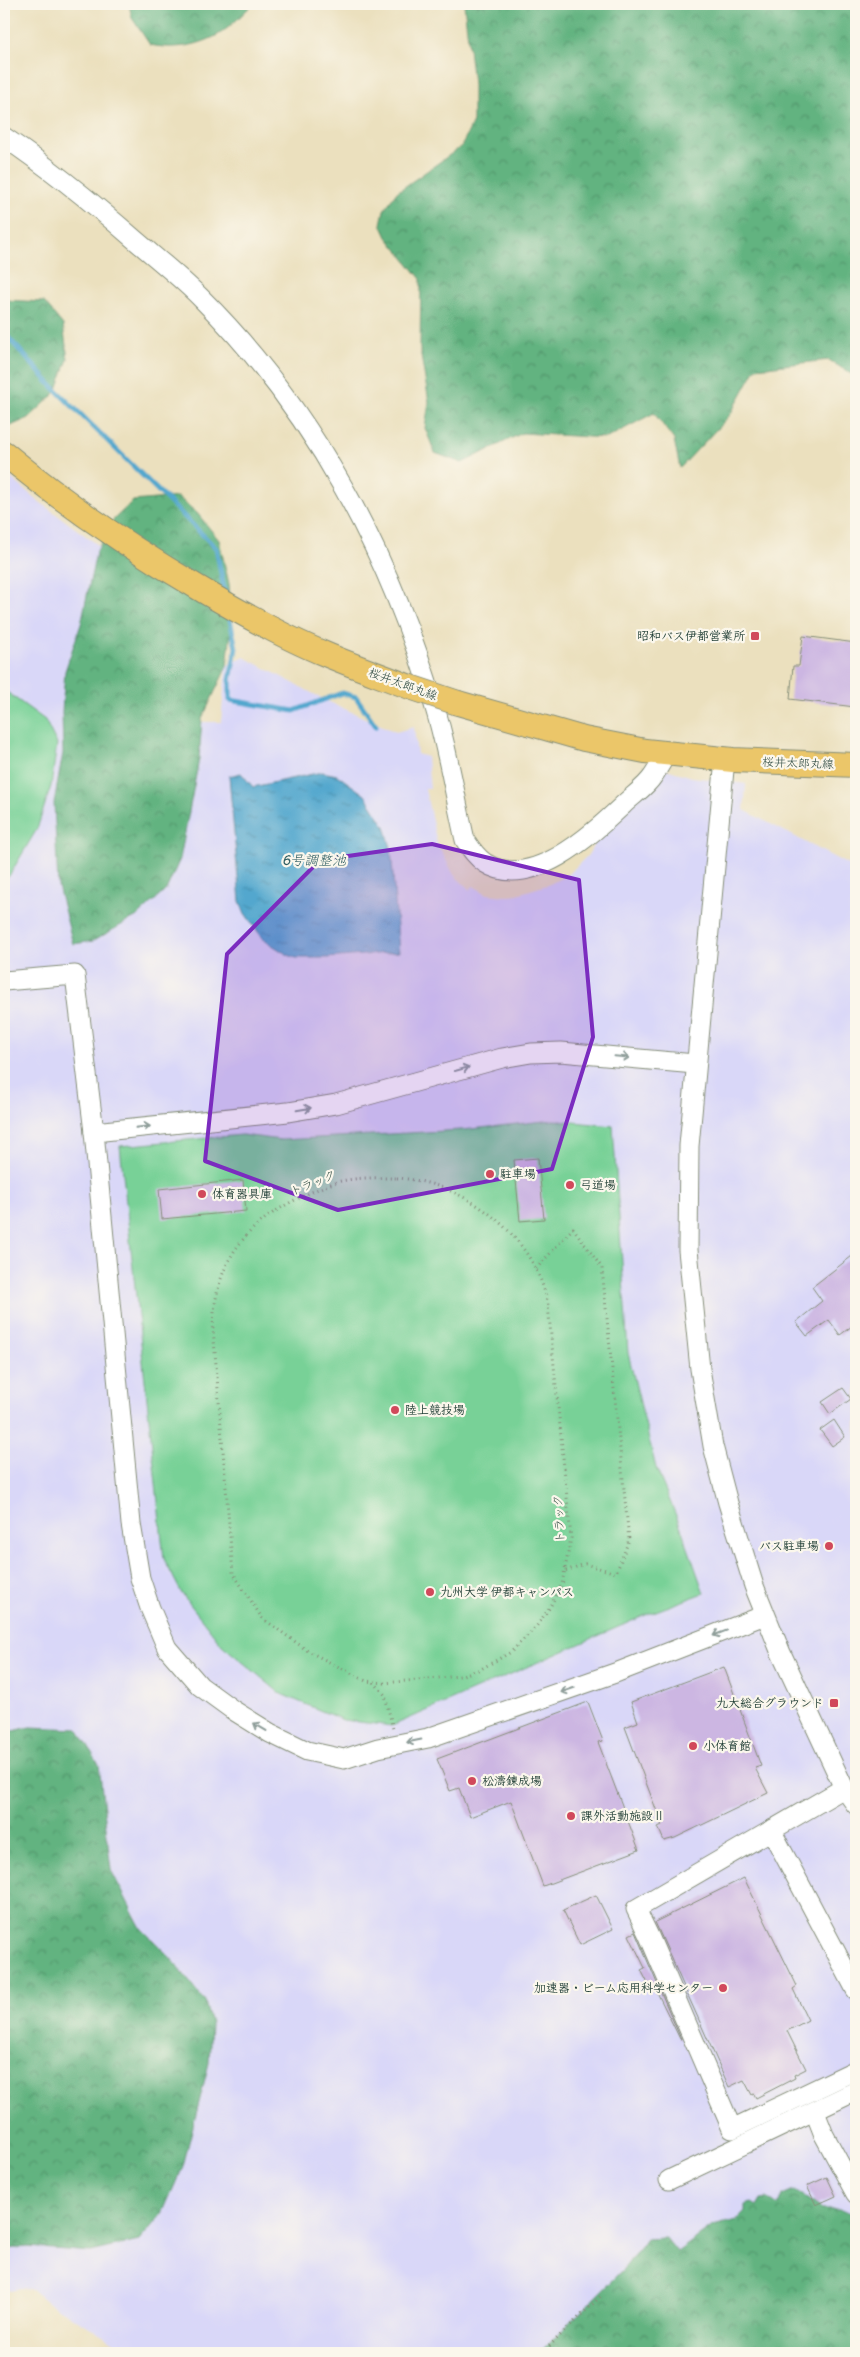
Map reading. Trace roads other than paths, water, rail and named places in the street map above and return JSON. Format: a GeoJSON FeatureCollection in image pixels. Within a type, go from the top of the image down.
{"type":"FeatureCollection","features":[{"type":"Feature","properties":{"kind":"main road","name":"桜井太郎丸線"},"geometry":{"type":"LineString","coordinates":[[4,453],[52,493],[132,549],[263,624],[325,654],[458,703],[584,739],[666,753],[725,759],[856,765]]}},
{"type":"Feature","properties":{"kind":"street"},"geometry":{"type":"LineString","coordinates":[[4,138],[86,198],[200,296],[283,393],[318,443],[347,493],[390,580],[436,709],[465,840],[475,855],[486,864],[502,869],[519,870],[538,866],[560,856],[593,832],[652,777],[666,753]]}},
{"type":"Feature","properties":{"kind":"street"},"geometry":{"type":"LineString","coordinates":[[725,759],[689,1146],[687,1211],[689,1260],[700,1369],[714,1446],[728,1503],[765,1615],[781,1654],[844,1788],[856,1805]]}},
{"type":"Feature","properties":{"kind":"street"},"geometry":{"type":"LineString","coordinates":[[4,981],[75,975],[94,1132],[131,1524],[140,1578],[168,1648],[200,1686],[270,1733],[307,1751],[344,1759],[395,1744],[428,1738],[618,1672],[765,1615]]}},
{"type":"Feature","properties":{"kind":"street"},"geometry":{"type":"LineString","coordinates":[[94,1132],[288,1112],[327,1105],[502,1058],[531,1053],[561,1052],[696,1064]]}},
{"type":"Feature","properties":{"kind":"street"},"geometry":{"type":"LineString","coordinates":[[844,1788],[636,1909],[732,2129],[856,2070]]}},
{"type":"Feature","properties":{"kind":"street"},"geometry":{"type":"LineString","coordinates":[[771,1830],[856,1990]]}},
{"type":"Feature","properties":{"kind":"street"},"geometry":{"type":"LineString","coordinates":[[669,2180],[856,2091]]}},
{"type":"Feature","properties":{"kind":"street"},"geometry":{"type":"LineString","coordinates":[[815,2112],[824,2135],[856,2194]]}},
{"type":"Feature","properties":{"kind":"water","name":"6号調整池"},"geometry":{"type":"Polygon","coordinates":[[[322,772],[337,775],[365,795],[385,826],[391,848],[399,952],[327,958],[296,958],[264,940],[244,912],[240,901],[229,776],[241,773],[253,787],[322,772]]]}},
{"type":"Feature","properties":{"kind":"waterway"},"geometry":{"type":"LineString","coordinates":[[4,333],[53,387],[216,548],[225,594]]}},
{"type":"Feature","properties":{"kind":"waterway"},"geometry":{"type":"LineString","coordinates":[[229,615],[236,648],[230,680],[230,700],[294,711],[342,693],[356,697],[376,726]]}},
{"type":"Feature","properties":{"kind":"place","name":"昭和バス伊都営業所"},"geometry":{"type":"Point","coordinates":[755,636]}},
{"type":"Feature","properties":{"kind":"place","name":"駐車場"},"geometry":{"type":"Point","coordinates":[490,1174]}},
{"type":"Feature","properties":{"kind":"place","name":"弓道場"},"geometry":{"type":"Point","coordinates":[570,1185]}},
{"type":"Feature","properties":{"kind":"place","name":"体育器具庫"},"geometry":{"type":"Point","coordinates":[202,1194]}},
{"type":"Feature","properties":{"kind":"place","name":"陸上競技場"},"geometry":{"type":"Point","coordinates":[395,1410]}},
{"type":"Feature","properties":{"kind":"place","name":"バス駐車場"},"geometry":{"type":"Point","coordinates":[829,1546]}},
{"type":"Feature","properties":{"kind":"place","name":"九州大学 伊都キャンパス"},"geometry":{"type":"Point","coordinates":[430,1592]}},
{"type":"Feature","properties":{"kind":"place","name":"九大総合グラウンド"},"geometry":{"type":"Point","coordinates":[834,1703]}},
{"type":"Feature","properties":{"kind":"place","name":"小体育館"},"geometry":{"type":"Point","coordinates":[693,1746]}},
{"type":"Feature","properties":{"kind":"place","name":"松濤錬成場"},"geometry":{"type":"Point","coordinates":[472,1781]}},
{"type":"Feature","properties":{"kind":"place","name":"課外活動施設Ⅱ"},"geometry":{"type":"Point","coordinates":[571,1816]}},
{"type":"Feature","properties":{"kind":"place","name":"加速器・ビーム応用科学センター"},"geometry":{"type":"Point","coordinates":[723,1988]}}]}
